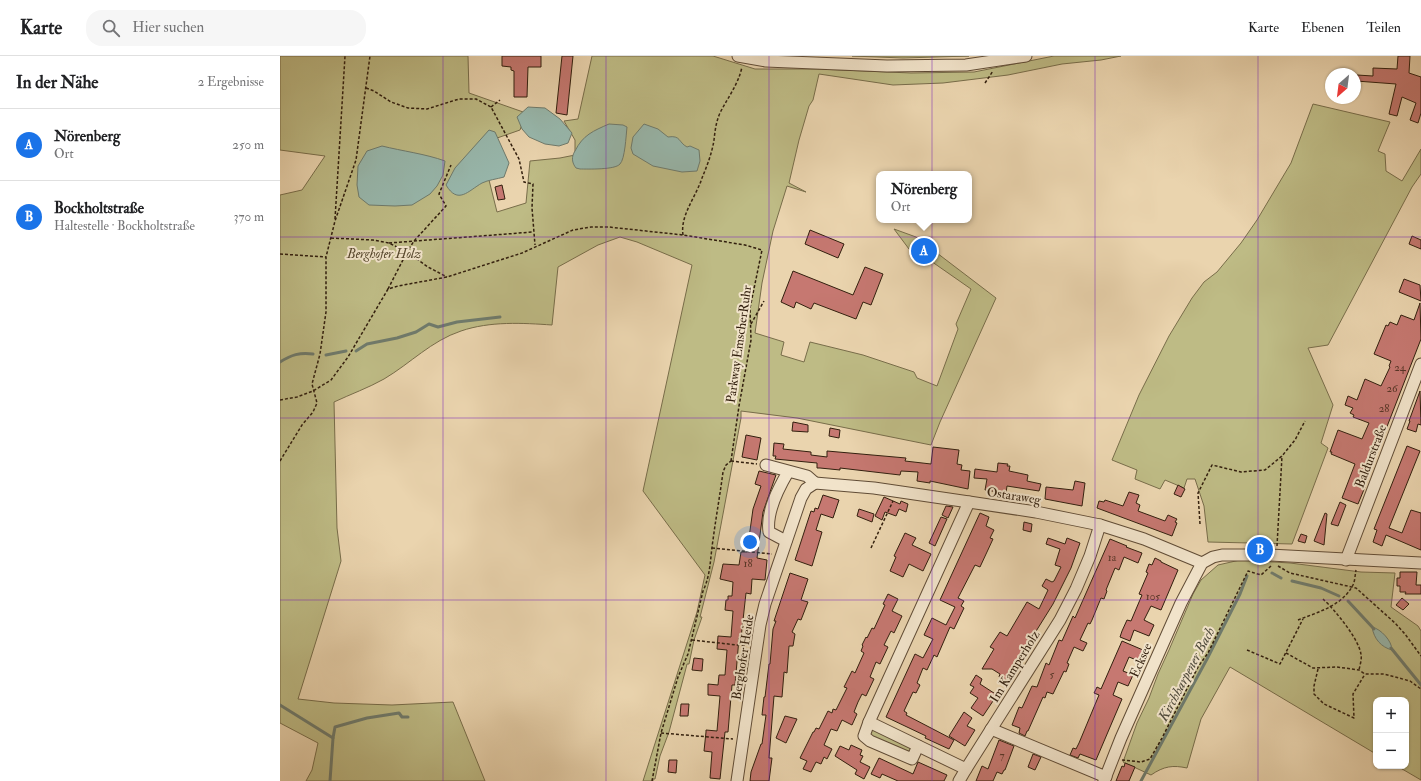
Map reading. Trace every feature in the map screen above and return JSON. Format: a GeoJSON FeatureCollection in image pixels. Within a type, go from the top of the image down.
{"type":"FeatureCollection","features":[{"type":"Feature","properties":{"kind":"street"},"geometry":{"type":"LineString","coordinates":[[741,57],[766,61],[887,66],[966,65],[1026,56]]}},
{"type":"Feature","properties":{"kind":"street","name":"Baldurstraße"},"geometry":{"type":"LineString","coordinates":[[1346,560],[1421,364]]}},
{"type":"Feature","properties":{"kind":"street"},"geometry":{"type":"LineString","coordinates":[[766,465],[807,476],[815,483]]}},
{"type":"Feature","properties":{"kind":"street"},"geometry":{"type":"LineString","coordinates":[[786,541],[769,532],[768,525],[780,485],[788,472]]}},
{"type":"Feature","properties":{"kind":"street","name":"Ostaraweg"},"geometry":{"type":"LineString","coordinates":[[815,483],[970,502],[1036,512],[1100,525],[1144,540],[1202,563]]}},
{"type":"Feature","properties":{"kind":"street","name":"Berghofer Heide"},"geometry":{"type":"LineString","coordinates":[[737,781],[765,604],[801,498],[806,489],[815,483]]}},
{"type":"Feature","properties":{"kind":"street"},"geometry":{"type":"LineString","coordinates":[[918,746],[912,759],[870,741],[864,736],[869,722],[970,502]]}},
{"type":"Feature","properties":{"kind":"street","name":"Im Kamperholz"},"geometry":{"type":"LineString","coordinates":[[966,769],[1060,620],[1076,589],[1090,556],[1100,525]]}},
{"type":"Feature","properties":{"kind":"street"},"geometry":{"type":"LineString","coordinates":[[1202,563],[1213,557],[1222,555],[1277,556],[1421,563]]}},
{"type":"Feature","properties":{"kind":"street","name":"Ecksee"},"geometry":{"type":"LineString","coordinates":[[1105,779],[1112,759],[1180,603],[1202,563]]}},
{"type":"Feature","properties":{"kind":"street"},"geometry":{"type":"LineString","coordinates":[[869,722],[966,769],[959,781]]}},
{"type":"Feature","properties":{"kind":"street"},"geometry":{"type":"LineString","coordinates":[[991,729],[1105,779]]}},
{"type":"Feature","properties":{"kind":"path"},"geometry":{"type":"LineString","coordinates":[[336,221],[345,56]]}},
{"type":"Feature","properties":{"kind":"path"},"geometry":{"type":"LineString","coordinates":[[280,461],[302,425],[313,412],[317,403],[312,384],[320,354],[326,312],[326,257],[356,160],[370,56]]}},
{"type":"Feature","properties":{"kind":"path"},"geometry":{"type":"LineString","coordinates":[[388,289],[447,276],[522,253],[573,230],[591,227],[609,227],[683,235],[683,222],[702,179],[714,141],[717,121],[737,82],[741,57]]}},
{"type":"Feature","properties":{"kind":"path"},"geometry":{"type":"LineString","coordinates":[[366,88],[374,91],[391,102],[408,108],[427,109],[459,100],[476,99],[491,107],[519,159],[524,182],[533,184],[532,208],[535,245]]}},
{"type":"Feature","properties":{"kind":"path"},"geometry":{"type":"LineString","coordinates":[[491,107],[500,100]]}},
{"type":"Feature","properties":{"kind":"path"},"geometry":{"type":"LineString","coordinates":[[280,400],[297,397],[313,391],[331,380],[348,357],[414,241],[446,206],[439,194],[450,165]]}},
{"type":"Feature","properties":{"kind":"path"},"geometry":{"type":"LineString","coordinates":[[331,238],[372,240],[389,243],[534,232]]}},
{"type":"Feature","properties":{"kind":"path","name":"Parkway EmscherRuhr"},"geometry":{"type":"LineString","coordinates":[[652,781],[661,733],[678,677],[688,654],[703,591],[711,566],[712,548],[723,472],[726,465],[731,461],[751,340],[750,308],[762,250],[745,245],[683,235]]}},
{"type":"Feature","properties":{"kind":"path"},"geometry":{"type":"LineString","coordinates":[[389,243],[407,252],[428,267],[447,276]]}},
{"type":"Feature","properties":{"kind":"path"},"geometry":{"type":"LineString","coordinates":[[280,254],[326,257]]}},
{"type":"Feature","properties":{"kind":"path"},"geometry":{"type":"LineString","coordinates":[[751,324],[764,301]]}},
{"type":"Feature","properties":{"kind":"path"},"geometry":{"type":"LineString","coordinates":[[1200,524],[1198,493],[1212,465],[1242,472],[1265,470],[1282,456],[1295,440],[1305,421]]}},
{"type":"Feature","properties":{"kind":"path"},"geometry":{"type":"LineString","coordinates":[[1277,556],[1282,456]]}},
{"type":"Feature","properties":{"kind":"path"},"geometry":{"type":"LineString","coordinates":[[731,461],[766,465]]}},
{"type":"Feature","properties":{"kind":"path"},"geometry":{"type":"LineString","coordinates":[[871,548],[897,492]]}},
{"type":"Feature","properties":{"kind":"path"},"geometry":{"type":"LineString","coordinates":[[712,548],[781,555]]}},
{"type":"Feature","properties":{"kind":"path"},"geometry":{"type":"LineString","coordinates":[[1298,620],[1340,601],[1353,586],[1357,560]]}},
{"type":"Feature","properties":{"kind":"path"},"geometry":{"type":"LineString","coordinates":[[1112,759],[1141,762],[1150,759],[1198,668],[1208,653],[1248,570],[1261,575],[1275,563],[1283,570],[1290,573],[1353,586],[1395,623],[1421,656]]}},
{"type":"Feature","properties":{"kind":"path"},"geometry":{"type":"LineString","coordinates":[[1323,599],[1342,618],[1359,646],[1361,654],[1359,670]]}},
{"type":"Feature","properties":{"kind":"path"},"geometry":{"type":"LineString","coordinates":[[1248,650],[1280,664],[1303,618]]}},
{"type":"Feature","properties":{"kind":"path"},"geometry":{"type":"LineString","coordinates":[[692,640],[757,647]]}},
{"type":"Feature","properties":{"kind":"path"},"geometry":{"type":"LineString","coordinates":[[1286,652],[1313,668],[1318,669],[1336,667],[1359,670],[1365,674],[1384,674],[1410,681],[1421,689]]}},
{"type":"Feature","properties":{"kind":"path"},"geometry":{"type":"LineString","coordinates":[[1318,669],[1314,686],[1314,694],[1324,704],[1354,718],[1353,694],[1365,674]]}},
{"type":"Feature","properties":{"kind":"path"},"geometry":{"type":"LineString","coordinates":[[661,733],[743,740]]}},
{"type":"Feature","properties":{"kind":"green space","name":"Berghofer Holz"},"geometry":{"type":"Polygon","coordinates":[[[280,56],[468,56],[469,93],[526,113],[520,130],[480,144],[497,212],[526,203],[530,161],[575,155],[575,140],[564,121],[578,119],[592,56],[713,56],[755,69],[818,69],[911,73],[974,72],[1054,56],[1121,56],[1101,60],[1062,64],[1008,75],[943,83],[893,85],[819,74],[813,100],[809,106],[799,140],[789,183],[806,192],[787,186],[773,231],[762,283],[755,333],[784,342],[781,355],[804,362],[810,342],[863,355],[914,372],[917,378],[937,386],[958,329],[956,324],[971,289],[928,259],[909,249],[894,229],[916,237],[996,298],[931,445],[797,418],[741,411],[741,418],[714,562],[700,617],[702,617],[694,640],[689,664],[687,664],[669,732],[660,756],[655,779],[653,779],[653,781],[643,781],[697,612],[705,575],[643,491],[692,265],[637,242],[620,237],[598,245],[558,267],[552,325],[518,323],[495,324],[461,331],[440,340],[384,379],[334,402],[337,528],[341,561],[298,699],[334,703],[392,705],[453,702],[485,781],[306,781],[312,770],[318,743],[280,723],[280,195],[302,190],[325,156],[280,150],[280,56]]]}},
{"type":"Feature","properties":{"kind":"green space"},"geometry":{"type":"Polygon","coordinates":[[[852,56],[969,56],[903,58],[852,56]]]}},
{"type":"Feature","properties":{"kind":"green space"},"geometry":{"type":"Polygon","coordinates":[[[1313,104],[1390,122],[1378,151],[1385,154],[1386,171],[1402,181],[1421,149],[1421,174],[1412,187],[1328,345],[1308,348],[1333,405],[1321,443],[1328,448],[1292,544],[1208,542],[1204,506],[1195,479],[1187,479],[1184,488],[1165,480],[1160,489],[1135,479],[1137,470],[1112,460],[1139,395],[1169,336],[1192,298],[1204,282],[1217,272],[1241,243],[1257,220],[1291,163],[1313,104]]]}},
{"type":"Feature","properties":{"kind":"green space"},"geometry":{"type":"Polygon","coordinates":[[[1240,560],[1290,563],[1361,572],[1395,573],[1391,607],[1418,626],[1421,631],[1421,780],[1402,769],[1409,769],[1409,697],[1373,697],[1373,752],[1230,667],[1201,719],[1187,768],[1169,767],[1151,775],[1123,762],[1137,723],[1193,594],[1201,580],[1218,565],[1240,560]]]}},
{"type":"Feature","properties":{"kind":"green space"},"geometry":{"type":"Polygon","coordinates":[[[871,729],[910,745],[912,751],[908,753],[870,737],[871,729]]]}},
{"type":"Feature","properties":{"kind":"water"},"geometry":{"type":"Polygon","coordinates":[[[528,107],[545,108],[560,119],[572,133],[568,143],[559,146],[545,144],[529,137],[522,129],[517,117],[528,107]]]}},
{"type":"Feature","properties":{"kind":"water"},"geometry":{"type":"Polygon","coordinates":[[[609,124],[623,125],[627,127],[624,152],[620,164],[607,168],[576,168],[573,162],[573,155],[581,141],[593,131],[609,124]]]}},
{"type":"Feature","properties":{"kind":"water"},"geometry":{"type":"Polygon","coordinates":[[[644,124],[658,129],[668,137],[677,138],[687,147],[690,146],[699,150],[700,161],[697,171],[682,172],[653,166],[633,154],[631,148],[633,137],[644,124]]]}},
{"type":"Feature","properties":{"kind":"water"},"geometry":{"type":"Polygon","coordinates":[[[489,130],[495,132],[509,163],[504,177],[484,182],[463,194],[455,194],[450,191],[446,185],[455,168],[489,130]]]}},
{"type":"Feature","properties":{"kind":"water"},"geometry":{"type":"Polygon","coordinates":[[[382,146],[422,154],[445,161],[443,175],[437,186],[430,194],[412,205],[369,205],[359,197],[357,185],[358,166],[367,151],[382,146]]]}},
{"type":"Feature","properties":{"kind":"water"},"geometry":{"type":"Polygon","coordinates":[[[1372,627],[1379,630],[1385,636],[1392,647],[1392,650],[1379,642],[1374,635],[1372,627]]]}},
{"type":"Feature","properties":{"kind":"building"},"geometry":{"type":"Polygon","coordinates":[[[502,56],[541,56],[541,67],[528,67],[527,97],[514,97],[514,71],[511,70],[511,67],[502,66],[502,56]]]}},
{"type":"Feature","properties":{"kind":"building"},"geometry":{"type":"Polygon","coordinates":[[[562,56],[573,56],[567,115],[556,113],[562,56]]]}},
{"type":"Feature","properties":{"kind":"building"},"geometry":{"type":"Polygon","coordinates":[[[1398,56],[1410,56],[1409,73],[1421,77],[1421,113],[1418,123],[1410,120],[1416,103],[1402,97],[1397,116],[1389,114],[1396,84],[1361,81],[1361,75],[1373,76],[1373,68],[1397,69],[1398,56]]]}},
{"type":"Feature","properties":{"kind":"building"},"geometry":{"type":"Polygon","coordinates":[[[502,185],[505,199],[498,200],[495,187],[502,185]]]}},
{"type":"Feature","properties":{"kind":"building"},"geometry":{"type":"Polygon","coordinates":[[[810,230],[844,244],[838,258],[805,244],[810,230]]]}},
{"type":"Feature","properties":{"kind":"building"},"geometry":{"type":"Polygon","coordinates":[[[1412,236],[1421,240],[1421,249],[1409,244],[1412,236]]]}},
{"type":"Feature","properties":{"kind":"building"},"geometry":{"type":"Polygon","coordinates":[[[865,267],[883,274],[871,305],[863,302],[856,319],[814,303],[811,309],[796,302],[794,308],[781,302],[793,271],[853,295],[865,267]]]}},
{"type":"Feature","properties":{"kind":"building"},"geometry":{"type":"Polygon","coordinates":[[[1404,279],[1420,285],[1421,301],[1399,292],[1404,279]]]}},
{"type":"Feature","properties":{"kind":"building"},"geometry":{"type":"Polygon","coordinates":[[[1420,303],[1421,339],[1381,442],[1377,441],[1372,454],[1373,456],[1360,485],[1365,487],[1358,504],[1342,498],[1355,464],[1331,454],[1332,452],[1330,452],[1338,430],[1362,439],[1369,423],[1353,417],[1354,415],[1350,413],[1353,408],[1345,405],[1348,396],[1357,400],[1365,379],[1381,386],[1390,367],[1391,361],[1374,354],[1386,325],[1388,326],[1390,322],[1397,325],[1401,315],[1414,320],[1420,303]]]}},
{"type":"Feature","properties":{"kind":"building"},"geometry":{"type":"Polygon","coordinates":[[[1420,391],[1421,425],[1418,424],[1416,432],[1407,429],[1420,391]]]}},
{"type":"Feature","properties":{"kind":"building"},"geometry":{"type":"Polygon","coordinates":[[[793,422],[808,425],[808,432],[792,431],[793,422]]]}},
{"type":"Feature","properties":{"kind":"building"},"geometry":{"type":"Polygon","coordinates":[[[830,428],[840,430],[839,438],[829,436],[830,428]]]}},
{"type":"Feature","properties":{"kind":"building"},"geometry":{"type":"Polygon","coordinates":[[[746,435],[761,438],[757,460],[742,457],[746,435]]]}},
{"type":"Feature","properties":{"kind":"building"},"geometry":{"type":"Polygon","coordinates":[[[774,443],[784,444],[783,449],[811,452],[811,455],[827,457],[827,451],[906,458],[905,461],[931,464],[933,447],[959,450],[957,464],[962,465],[961,470],[970,471],[968,489],[930,481],[930,483],[917,481],[918,472],[901,471],[900,475],[840,468],[840,470],[817,468],[817,463],[775,459],[776,456],[773,456],[774,443]]]}},
{"type":"Feature","properties":{"kind":"building"},"geometry":{"type":"Polygon","coordinates":[[[1407,446],[1420,451],[1389,528],[1402,533],[1411,510],[1421,513],[1421,550],[1386,535],[1382,546],[1373,542],[1377,530],[1374,529],[1407,446]]]}},
{"type":"Feature","properties":{"kind":"building"},"geometry":{"type":"Polygon","coordinates":[[[998,463],[1008,464],[1007,466],[1010,466],[1009,471],[1028,475],[1027,481],[1041,484],[1039,491],[1007,486],[1006,493],[985,490],[987,479],[974,478],[975,469],[997,472],[998,463]]]}},
{"type":"Feature","properties":{"kind":"building"},"geometry":{"type":"Polygon","coordinates":[[[759,471],[776,475],[763,512],[757,558],[767,560],[765,580],[752,579],[751,594],[746,593],[741,638],[739,638],[735,685],[732,685],[728,732],[725,732],[720,779],[710,778],[712,752],[704,751],[706,730],[717,731],[720,696],[708,695],[708,684],[718,685],[719,675],[725,675],[727,650],[717,649],[718,636],[731,637],[733,611],[725,610],[728,596],[732,596],[733,582],[720,579],[723,564],[739,565],[741,552],[747,552],[753,509],[761,486],[755,484],[759,471]]]}},
{"type":"Feature","properties":{"kind":"building"},"geometry":{"type":"Polygon","coordinates":[[[1075,481],[1085,483],[1082,506],[1045,499],[1046,487],[1073,490],[1075,481]]]}},
{"type":"Feature","properties":{"kind":"building"},"geometry":{"type":"Polygon","coordinates":[[[1178,485],[1185,489],[1181,497],[1174,494],[1178,485]]]}},
{"type":"Feature","properties":{"kind":"building"},"geometry":{"type":"Polygon","coordinates":[[[1129,492],[1139,495],[1136,503],[1140,505],[1138,511],[1165,521],[1168,515],[1177,519],[1172,536],[1097,508],[1099,501],[1104,502],[1105,500],[1123,506],[1129,492]]]}},
{"type":"Feature","properties":{"kind":"building"},"geometry":{"type":"Polygon","coordinates":[[[823,495],[839,500],[833,518],[821,514],[816,530],[822,532],[812,566],[795,560],[811,511],[814,512],[815,508],[818,509],[823,495]]]}},
{"type":"Feature","properties":{"kind":"building"},"geometry":{"type":"Polygon","coordinates":[[[884,497],[900,504],[901,501],[908,504],[906,512],[899,509],[896,516],[885,512],[882,520],[875,516],[884,497]]]}},
{"type":"Feature","properties":{"kind":"building"},"geometry":{"type":"Polygon","coordinates":[[[1340,502],[1346,505],[1338,526],[1331,524],[1340,502]]]}},
{"type":"Feature","properties":{"kind":"building"},"geometry":{"type":"Polygon","coordinates":[[[946,506],[953,507],[948,518],[942,515],[946,506]]]}},
{"type":"Feature","properties":{"kind":"building"},"geometry":{"type":"Polygon","coordinates":[[[859,509],[874,514],[872,522],[857,516],[859,509]]]}},
{"type":"Feature","properties":{"kind":"building"},"geometry":{"type":"Polygon","coordinates":[[[980,513],[989,517],[986,526],[994,530],[990,538],[993,539],[980,567],[975,565],[958,598],[964,601],[961,606],[964,608],[954,629],[950,627],[937,657],[934,655],[927,670],[923,668],[917,683],[920,685],[916,693],[913,692],[904,711],[907,713],[906,715],[954,740],[949,749],[886,717],[915,654],[923,658],[933,639],[924,635],[932,618],[946,625],[955,607],[940,600],[980,513]]]}},
{"type":"Feature","properties":{"kind":"building"},"geometry":{"type":"Polygon","coordinates":[[[1325,513],[1327,514],[1324,545],[1314,541],[1325,513]]]}},
{"type":"Feature","properties":{"kind":"building"},"geometry":{"type":"Polygon","coordinates":[[[941,517],[947,519],[935,546],[929,543],[941,517]]]}},
{"type":"Feature","properties":{"kind":"building"},"geometry":{"type":"Polygon","coordinates":[[[1024,522],[1032,524],[1031,532],[1023,530],[1024,522]]]}},
{"type":"Feature","properties":{"kind":"building"},"geometry":{"type":"Polygon","coordinates":[[[905,533],[916,538],[912,545],[931,554],[923,571],[909,564],[903,577],[890,571],[896,557],[894,556],[905,533]]]}},
{"type":"Feature","properties":{"kind":"building"},"geometry":{"type":"Polygon","coordinates":[[[1301,534],[1307,536],[1305,543],[1298,541],[1301,534]]]}},
{"type":"Feature","properties":{"kind":"building"},"geometry":{"type":"Polygon","coordinates":[[[1048,538],[1065,544],[1067,538],[1080,543],[1071,568],[1053,604],[1005,681],[999,677],[1000,674],[992,669],[982,669],[994,649],[990,647],[1000,632],[1007,636],[1027,602],[1039,609],[1048,590],[1042,586],[1046,579],[1052,582],[1054,581],[1061,567],[1055,565],[1060,549],[1046,544],[1048,538]]]}},
{"type":"Feature","properties":{"kind":"building"},"geometry":{"type":"Polygon","coordinates":[[[1110,539],[1142,553],[1138,563],[1124,557],[1119,570],[1115,568],[1104,599],[1101,598],[1090,624],[1088,623],[1080,640],[1087,643],[1083,651],[1074,647],[1067,663],[1069,664],[1066,672],[1064,671],[1053,694],[1047,692],[1045,698],[1043,697],[1025,736],[1019,733],[1020,728],[1012,725],[1019,707],[1022,708],[1032,686],[1037,687],[1046,663],[1049,665],[1059,640],[1062,641],[1073,616],[1075,618],[1110,539]]]}},
{"type":"Feature","properties":{"kind":"building"},"geometry":{"type":"Polygon","coordinates":[[[1155,558],[1178,570],[1161,610],[1151,606],[1144,620],[1154,625],[1149,636],[1134,630],[1130,641],[1120,637],[1127,620],[1131,621],[1142,595],[1139,594],[1148,573],[1146,572],[1149,564],[1152,565],[1155,558]]]}},
{"type":"Feature","properties":{"kind":"building"},"geometry":{"type":"Polygon","coordinates":[[[1400,572],[1417,572],[1416,585],[1421,585],[1421,594],[1405,594],[1406,592],[1400,592],[1400,586],[1397,586],[1397,578],[1400,578],[1400,572]]]}},
{"type":"Feature","properties":{"kind":"building"},"geometry":{"type":"Polygon","coordinates":[[[790,573],[808,579],[801,600],[808,602],[801,620],[798,619],[792,632],[795,634],[793,646],[789,646],[787,673],[784,672],[782,697],[774,696],[769,758],[772,758],[769,781],[750,781],[751,772],[762,744],[766,715],[762,715],[770,664],[773,629],[776,621],[774,621],[790,573]]]}},
{"type":"Feature","properties":{"kind":"building"},"geometry":{"type":"Polygon","coordinates":[[[888,594],[898,599],[892,611],[902,616],[894,633],[891,631],[884,645],[888,647],[880,664],[876,662],[870,677],[874,679],[866,696],[862,694],[858,702],[854,712],[857,714],[852,725],[842,720],[837,731],[831,729],[824,745],[832,749],[827,759],[824,757],[821,764],[816,762],[811,772],[803,769],[807,761],[800,758],[813,732],[816,728],[819,729],[828,711],[832,713],[833,709],[836,710],[847,688],[844,687],[852,671],[855,673],[864,653],[861,651],[862,645],[872,628],[874,629],[885,605],[883,604],[888,594]]]}},
{"type":"Feature","properties":{"kind":"building"},"geometry":{"type":"Polygon","coordinates":[[[1402,598],[1409,604],[1403,610],[1396,605],[1402,598]]]}},
{"type":"Feature","properties":{"kind":"building"},"geometry":{"type":"Polygon","coordinates":[[[1122,641],[1143,650],[1139,661],[1129,657],[1123,671],[1133,675],[1128,686],[1118,682],[1113,695],[1122,699],[1096,760],[1080,754],[1078,758],[1070,755],[1073,748],[1076,749],[1079,743],[1099,695],[1094,693],[1097,687],[1101,689],[1122,641]]]}},
{"type":"Feature","properties":{"kind":"building"},"geometry":{"type":"Polygon","coordinates":[[[694,658],[703,659],[702,671],[692,670],[694,658]]]}},
{"type":"Feature","properties":{"kind":"building"},"geometry":{"type":"Polygon","coordinates":[[[976,675],[982,679],[980,684],[997,695],[983,716],[971,708],[978,698],[970,693],[974,687],[970,685],[976,675]]]}},
{"type":"Feature","properties":{"kind":"building"},"geometry":{"type":"Polygon","coordinates":[[[681,704],[689,704],[688,716],[680,716],[681,704]]]}},
{"type":"Feature","properties":{"kind":"building"},"geometry":{"type":"Polygon","coordinates":[[[964,712],[972,718],[967,726],[975,730],[965,746],[949,736],[964,712]]]}},
{"type":"Feature","properties":{"kind":"building"},"geometry":{"type":"Polygon","coordinates":[[[785,716],[797,719],[786,743],[776,738],[785,716]]]}},
{"type":"Feature","properties":{"kind":"building"},"geometry":{"type":"Polygon","coordinates":[[[999,740],[1014,746],[1005,770],[1002,774],[997,772],[993,781],[976,781],[982,766],[988,769],[999,740]]]}},
{"type":"Feature","properties":{"kind":"building"},"geometry":{"type":"Polygon","coordinates":[[[851,745],[862,750],[860,755],[863,756],[860,762],[870,767],[864,779],[855,774],[857,770],[835,756],[840,746],[849,750],[851,745]]]}},
{"type":"Feature","properties":{"kind":"building"},"geometry":{"type":"Polygon","coordinates":[[[1033,754],[1041,757],[1035,770],[1028,767],[1033,754]]]}},
{"type":"Feature","properties":{"kind":"building"},"geometry":{"type":"Polygon","coordinates":[[[879,758],[913,774],[918,762],[947,775],[944,781],[898,781],[882,774],[880,778],[871,774],[879,758]]]}},
{"type":"Feature","properties":{"kind":"building"},"geometry":{"type":"Polygon","coordinates":[[[669,760],[677,760],[676,773],[668,772],[669,760]]]}},
{"type":"Feature","properties":{"kind":"building"},"geometry":{"type":"Polygon","coordinates":[[[1125,763],[1135,767],[1129,781],[1116,781],[1122,766],[1124,767],[1125,763]]]}},
{"type":"Feature","properties":{"kind":"waterway"},"geometry":{"type":"LineString","coordinates":[[356,351],[367,344],[397,338],[416,332],[429,324],[438,327],[457,322],[500,317]]}},
{"type":"Feature","properties":{"kind":"waterway"},"geometry":{"type":"LineString","coordinates":[[326,355],[346,351]]}},
{"type":"Feature","properties":{"kind":"waterway"},"geometry":{"type":"LineString","coordinates":[[280,362],[304,353],[313,354]]}},
{"type":"Feature","properties":{"kind":"waterway","name":"Kirchharpener Bach"},"geometry":{"type":"LineString","coordinates":[[1272,573],[1281,578]]}},
{"type":"Feature","properties":{"kind":"waterway","name":"Kirchharpener Bach"},"geometry":{"type":"LineString","coordinates":[[1141,781],[1207,659],[1240,594],[1247,576]]}},
{"type":"Feature","properties":{"kind":"waterway","name":"Kirchharpener Bach"},"geometry":{"type":"LineString","coordinates":[[1292,581],[1321,588],[1339,596]]}},
{"type":"Feature","properties":{"kind":"waterway","name":"Kirchharpener Bach"},"geometry":{"type":"LineString","coordinates":[[1348,601],[1374,629]]}},
{"type":"Feature","properties":{"kind":"waterway","name":"Kirchharpener Bach"},"geometry":{"type":"LineString","coordinates":[[1391,648],[1421,685]]}},
{"type":"Feature","properties":{"kind":"waterway"},"geometry":{"type":"LineString","coordinates":[[280,705],[333,738],[330,781]]}},
{"type":"Feature","properties":{"kind":"waterway"},"geometry":{"type":"LineString","coordinates":[[333,738],[335,727],[367,718],[399,713],[402,717],[408,717]]}},
{"type":"Feature","properties":{"kind":"place","name":"Nörenberg"},"geometry":{"type":"Point","coordinates":[924,251]}},
{"type":"Feature","properties":{"kind":"place","name":"Bockholtstraße"},"geometry":{"type":"Point","coordinates":[1260,550]}}]}
